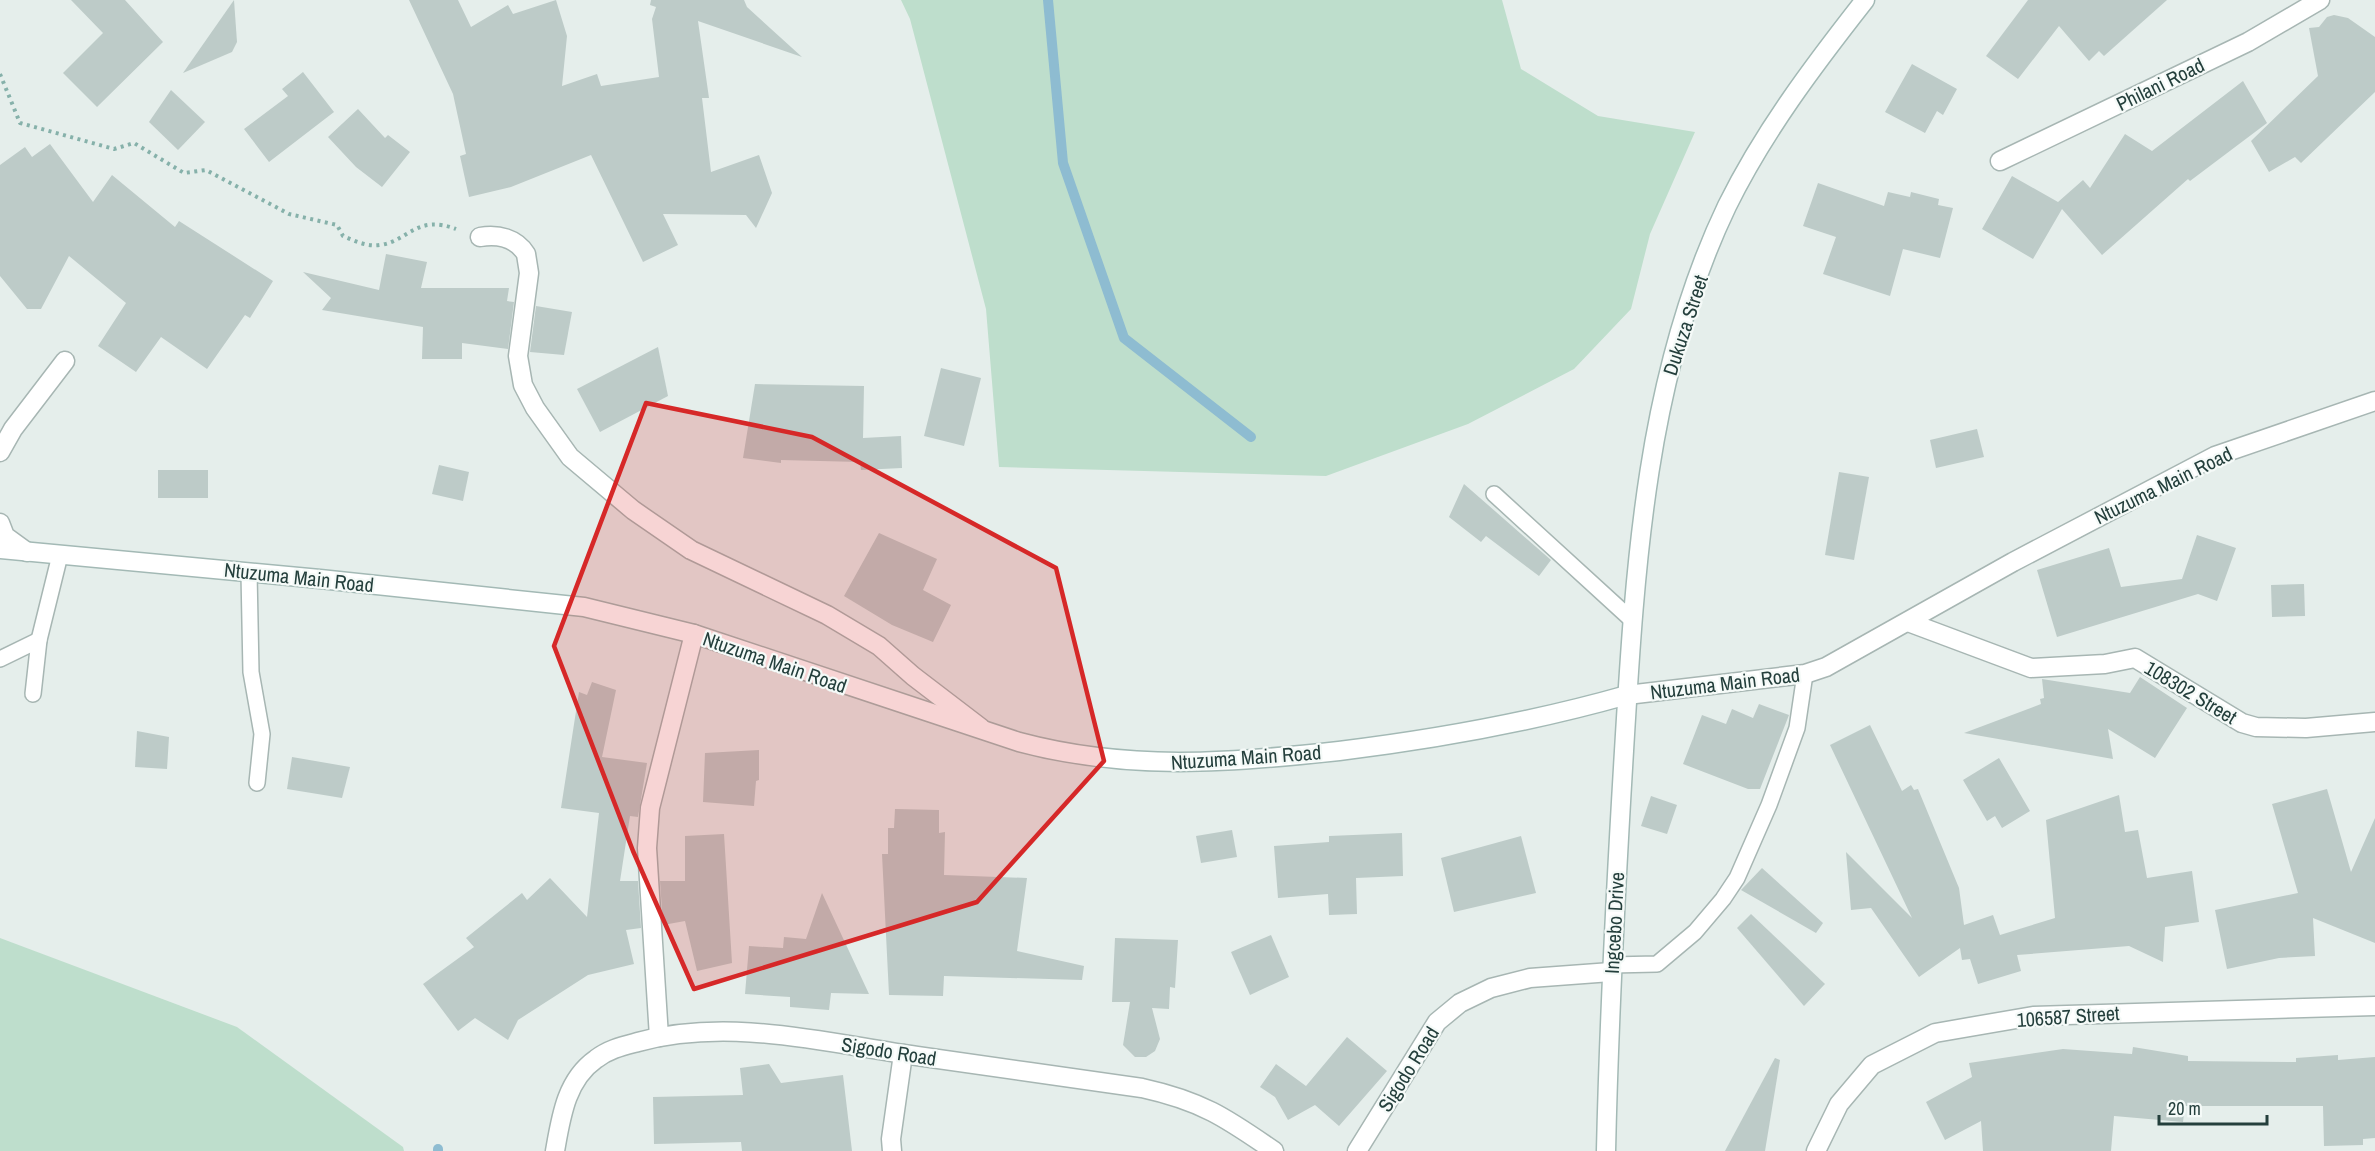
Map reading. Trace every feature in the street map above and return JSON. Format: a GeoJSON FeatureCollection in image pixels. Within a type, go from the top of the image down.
{"type":"FeatureCollection","features":[{"type":"Feature","properties":{"kind":"street","name":"Dukuza Street"},"geometry":{"type":"LineString","coordinates":[[1628,695],[1643,509],[1666,382],[1688,307],[1727,208],[1762,141],[1810,70],[1865,0]]}},
{"type":"Feature","properties":{"kind":"street","name":"Philani Road"},"geometry":{"type":"LineString","coordinates":[[2000,161],[2248,42],[2317,1]]}},
{"type":"Feature","properties":{"kind":"street"},"geometry":{"type":"LineString","coordinates":[[480,237],[494,235],[509,239],[526,254],[529,273],[518,356],[523,385],[535,408],[570,457],[616,497],[691,550],[827,615],[879,646],[913,676],[984,730]]}},
{"type":"Feature","properties":{"kind":"street"},"geometry":{"type":"LineString","coordinates":[[0,452],[13,429],[64,361]]}},
{"type":"Feature","properties":{"kind":"street","name":"Ntuzuma Main Road"},"geometry":{"type":"LineString","coordinates":[[0,549],[584,607],[694,634],[1050,750],[1112,760],[1193,764],[1325,752],[1476,732],[1555,716],[1628,695],[1805,674],[1826,666],[2013,562],[2215,456],[2375,401]]}},
{"type":"Feature","properties":{"kind":"street"},"geometry":{"type":"LineString","coordinates":[[0,523],[5,536],[27,552]]}},
{"type":"Feature","properties":{"kind":"street","name":"108302 Street"},"geometry":{"type":"LineString","coordinates":[[1908,622],[2031,668],[2105,664],[2135,658],[2189,689],[2230,718],[2256,727],[2306,728],[2375,722]]}},
{"type":"Feature","properties":{"kind":"street"},"geometry":{"type":"LineString","coordinates":[[659,1037],[647,848],[650,808],[694,634]]}},
{"type":"Feature","properties":{"kind":"street","name":"Ingcebo Drive"},"geometry":{"type":"LineString","coordinates":[[1606,1151],[1611,968],[1628,695]]}},
{"type":"Feature","properties":{"kind":"street","name":"Sigodo Road"},"geometry":{"type":"LineString","coordinates":[[1357,1151],[1437,1022],[1460,1003],[1491,988],[1530,978],[1611,968]]}},
{"type":"Feature","properties":{"kind":"street","name":"106587 Street"},"geometry":{"type":"LineString","coordinates":[[1816,1151],[1839,1104],[1872,1065],[1935,1033],[2033,1016],[2375,1006]]}},
{"type":"Feature","properties":{"kind":"street","name":"Sigodo Road"},"geometry":{"type":"LineString","coordinates":[[555,1151],[570,1091],[582,1072],[612,1049],[659,1037],[700,1032],[751,1033],[1170,1094],[1210,1109],[1274,1151]]}},
{"type":"Feature","properties":{"kind":"street"},"geometry":{"type":"LineString","coordinates":[[892,1151],[894,1107],[903,1054]]}},
{"type":"Feature","properties":{"kind":"lane"},"geometry":{"type":"LineString","coordinates":[[1494,494],[1633,621]]}},
{"type":"Feature","properties":{"kind":"lane"},"geometry":{"type":"LineString","coordinates":[[33,694],[39,640],[60,555]]}},
{"type":"Feature","properties":{"kind":"lane"},"geometry":{"type":"LineString","coordinates":[[249,573],[251,672],[262,734],[257,783]]}},
{"type":"Feature","properties":{"kind":"lane"},"geometry":{"type":"LineString","coordinates":[[0,658],[39,640]]}},
{"type":"Feature","properties":{"kind":"lane"},"geometry":{"type":"LineString","coordinates":[[1611,968],[1657,964],[1695,932],[1723,899],[1737,878],[1777,783],[1797,728],[1805,674]]}},
{"type":"Feature","properties":{"kind":"path"},"geometry":{"type":"LineString","coordinates":[[0,74],[20,123],[114,148],[134,143],[184,173],[206,170],[289,214],[337,225],[343,236],[363,244],[381,245],[422,225],[448,226],[480,237]]}},
{"type":"Feature","properties":{"kind":"highlighted area"},"geometry":{"type":"Polygon","coordinates":[[[646,403],[812,437],[1056,568],[1104,761],[977,902],[694,989],[633,851],[554,646],[646,403]]]}},
{"type":"Feature","properties":{"kind":"green space"},"geometry":{"type":"Polygon","coordinates":[[[901,0],[1502,0],[1521,69],[1598,116],[1695,132],[1650,234],[1631,309],[1574,369],[1468,424],[1326,476],[999,467],[986,309],[910,19],[901,0]]]}},
{"type":"Feature","properties":{"kind":"green space"},"geometry":{"type":"Polygon","coordinates":[[[0,938],[237,1027],[403,1147],[404,1151],[0,1151],[0,938]]]}},
{"type":"Feature","properties":{"kind":"building"},"geometry":{"type":"Polygon","coordinates":[[[71,0],[125,0],[163,42],[97,107],[63,73],[103,33],[71,0]]]}},
{"type":"Feature","properties":{"kind":"building"},"geometry":{"type":"Polygon","coordinates":[[[234,0],[237,42],[232,52],[183,73],[234,0]]]}},
{"type":"Feature","properties":{"kind":"building"},"geometry":{"type":"Polygon","coordinates":[[[409,0],[458,0],[471,27],[508,5],[513,14],[556,0],[567,36],[562,86],[597,74],[601,86],[659,77],[652,19],[656,7],[650,5],[651,0],[744,0],[747,7],[802,57],[698,21],[709,98],[702,98],[711,172],[759,155],[772,193],[756,228],[746,215],[663,214],[678,245],[643,262],[591,155],[511,187],[469,197],[460,156],[466,154],[453,94],[409,0]]]}},
{"type":"Feature","properties":{"kind":"building"},"geometry":{"type":"Polygon","coordinates":[[[2028,0],[2167,0],[2104,56],[2099,51],[2089,61],[2059,26],[2018,79],[1986,56],[2028,0]]]}},
{"type":"Feature","properties":{"kind":"building"},"geometry":{"type":"Polygon","coordinates":[[[2334,15],[2348,18],[2375,37],[2375,92],[2301,163],[2295,157],[2269,172],[2251,141],[2318,76],[2309,28],[2319,27],[2327,17],[2334,15]]]}},
{"type":"Feature","properties":{"kind":"building"},"geometry":{"type":"Polygon","coordinates":[[[1912,64],[1957,89],[1943,115],[1937,111],[1925,133],[1885,112],[1912,64]]]}},
{"type":"Feature","properties":{"kind":"building"},"geometry":{"type":"Polygon","coordinates":[[[303,72],[334,112],[269,162],[244,129],[288,96],[282,89],[303,72]]]}},
{"type":"Feature","properties":{"kind":"building"},"geometry":{"type":"Polygon","coordinates":[[[2243,81],[2267,123],[2190,181],[2188,179],[2102,255],[2062,209],[2033,259],[1982,229],[2012,176],[2058,202],[2083,180],[2090,188],[2125,134],[2152,151],[2243,81]]]}},
{"type":"Feature","properties":{"kind":"building"},"geometry":{"type":"Polygon","coordinates":[[[171,90],[205,122],[178,150],[149,122],[171,90]]]}},
{"type":"Feature","properties":{"kind":"building"},"geometry":{"type":"Polygon","coordinates":[[[358,109],[385,138],[388,135],[410,152],[382,187],[356,167],[328,137],[358,109]]]}},
{"type":"Feature","properties":{"kind":"building"},"geometry":{"type":"Polygon","coordinates":[[[50,144],[93,202],[112,175],[175,227],[179,221],[273,281],[250,318],[245,315],[207,369],[161,337],[136,372],[98,346],[126,303],[69,256],[41,309],[27,309],[0,276],[0,165],[25,147],[32,157],[50,144]]]}},
{"type":"Feature","properties":{"kind":"building"},"geometry":{"type":"Polygon","coordinates":[[[1818,183],[1884,206],[1888,192],[1910,197],[1911,192],[1939,199],[1938,205],[1953,208],[1940,258],[1903,249],[1890,296],[1823,274],[1836,237],[1803,226],[1818,183]]]}},
{"type":"Feature","properties":{"kind":"building"},"geometry":{"type":"Polygon","coordinates":[[[386,254],[427,262],[421,288],[509,288],[507,301],[514,302],[508,349],[462,343],[462,359],[422,359],[423,327],[322,310],[331,298],[303,272],[379,290],[386,254]]]}},
{"type":"Feature","properties":{"kind":"building"},"geometry":{"type":"Polygon","coordinates":[[[536,306],[572,312],[564,355],[530,352],[536,306]]]}},
{"type":"Feature","properties":{"kind":"building"},"geometry":{"type":"Polygon","coordinates":[[[658,347],[668,396],[600,432],[577,389],[658,347]]]}},
{"type":"Feature","properties":{"kind":"building"},"geometry":{"type":"Polygon","coordinates":[[[941,368],[981,378],[964,446],[924,436],[941,368]]]}},
{"type":"Feature","properties":{"kind":"building"},"geometry":{"type":"Polygon","coordinates":[[[755,384],[864,386],[863,438],[901,436],[902,468],[861,470],[860,462],[781,460],[781,463],[743,458],[755,384]]]}},
{"type":"Feature","properties":{"kind":"building"},"geometry":{"type":"Polygon","coordinates":[[[1977,429],[1984,457],[1936,468],[1930,440],[1977,429]]]}},
{"type":"Feature","properties":{"kind":"building"},"geometry":{"type":"Polygon","coordinates":[[[439,465],[469,472],[463,501],[432,494],[439,465]]]}},
{"type":"Feature","properties":{"kind":"building"},"geometry":{"type":"Polygon","coordinates":[[[158,470],[208,470],[208,498],[158,498],[158,470]]]}},
{"type":"Feature","properties":{"kind":"building"},"geometry":{"type":"Polygon","coordinates":[[[1839,472],[1869,477],[1854,560],[1825,555],[1839,472]]]}},
{"type":"Feature","properties":{"kind":"building"},"geometry":{"type":"Polygon","coordinates":[[[1464,484],[1551,560],[1539,576],[1486,536],[1481,542],[1449,517],[1464,484]]]}},
{"type":"Feature","properties":{"kind":"building"},"geometry":{"type":"Polygon","coordinates":[[[879,533],[937,559],[923,590],[951,605],[933,642],[892,625],[844,596],[879,533]]]}},
{"type":"Feature","properties":{"kind":"building"},"geometry":{"type":"Polygon","coordinates":[[[2197,535],[2236,548],[2217,601],[2198,594],[2057,637],[2037,570],[2109,548],[2121,587],[2182,579],[2197,535]]]}},
{"type":"Feature","properties":{"kind":"building"},"geometry":{"type":"Polygon","coordinates":[[[2304,584],[2305,616],[2272,617],[2271,585],[2304,584]]]}},
{"type":"Feature","properties":{"kind":"building"},"geometry":{"type":"Polygon","coordinates":[[[2140,677],[2187,708],[2155,758],[2108,729],[2113,759],[1964,733],[2041,704],[2040,699],[2044,698],[2042,679],[2130,693],[2140,677]]]}},
{"type":"Feature","properties":{"kind":"building"},"geometry":{"type":"Polygon","coordinates":[[[592,682],[616,690],[602,757],[647,763],[638,817],[630,816],[620,881],[638,881],[641,928],[626,930],[634,964],[588,975],[518,1020],[508,1040],[475,1018],[458,1031],[423,984],[474,947],[466,938],[522,893],[527,900],[550,878],[587,917],[599,813],[561,808],[579,692],[587,695],[592,682]]]}},
{"type":"Feature","properties":{"kind":"building"},"geometry":{"type":"Polygon","coordinates":[[[1759,704],[1789,715],[1760,789],[1748,789],[1683,764],[1702,715],[1726,724],[1732,709],[1753,718],[1759,704]]]}},
{"type":"Feature","properties":{"kind":"building"},"geometry":{"type":"Polygon","coordinates":[[[1870,725],[1902,791],[1911,785],[1914,790],[1918,789],[1959,888],[1964,925],[1993,915],[2000,935],[2055,918],[2046,820],[2119,795],[2125,832],[2138,830],[2147,878],[2192,871],[2199,922],[2165,927],[2163,962],[2129,946],[2017,955],[2021,971],[1978,984],[1970,959],[1962,960],[1960,948],[1919,977],[1871,908],[1851,910],[1846,852],[1912,918],[1830,745],[1870,725]]]}},
{"type":"Feature","properties":{"kind":"building"},"geometry":{"type":"Polygon","coordinates":[[[137,731],[169,737],[167,769],[135,767],[137,731]]]}},
{"type":"Feature","properties":{"kind":"building"},"geometry":{"type":"Polygon","coordinates":[[[759,750],[759,780],[756,781],[754,806],[703,802],[705,753],[759,750]]]}},
{"type":"Feature","properties":{"kind":"building"},"geometry":{"type":"Polygon","coordinates":[[[292,757],[350,767],[342,798],[287,789],[292,757]]]}},
{"type":"Feature","properties":{"kind":"building"},"geometry":{"type":"Polygon","coordinates":[[[1999,758],[2030,811],[2002,828],[1995,816],[1987,821],[1963,780],[1999,758]]]}},
{"type":"Feature","properties":{"kind":"building"},"geometry":{"type":"Polygon","coordinates":[[[2327,789],[2351,872],[2375,818],[2375,943],[2313,918],[2315,956],[2279,958],[2227,969],[2215,910],[2298,893],[2272,804],[2327,789]]]}},
{"type":"Feature","properties":{"kind":"building"},"geometry":{"type":"Polygon","coordinates":[[[1651,796],[1677,805],[1667,834],[1641,826],[1651,796]]]}},
{"type":"Feature","properties":{"kind":"building"},"geometry":{"type":"Polygon","coordinates":[[[895,809],[939,810],[939,833],[945,832],[944,875],[1027,878],[1017,951],[1084,966],[1082,980],[944,976],[943,996],[889,995],[882,854],[888,854],[888,828],[894,828],[895,809]]]}},
{"type":"Feature","properties":{"kind":"building"},"geometry":{"type":"Polygon","coordinates":[[[1232,830],[1237,857],[1201,863],[1196,836],[1232,830]]]}},
{"type":"Feature","properties":{"kind":"building"},"geometry":{"type":"Polygon","coordinates":[[[1402,833],[1403,876],[1356,878],[1357,914],[1329,915],[1328,894],[1278,898],[1274,846],[1329,842],[1329,836],[1402,833]]]}},
{"type":"Feature","properties":{"kind":"building"},"geometry":{"type":"Polygon","coordinates":[[[724,834],[732,963],[697,971],[685,921],[663,925],[660,881],[685,881],[685,836],[724,834]]]}},
{"type":"Feature","properties":{"kind":"building"},"geometry":{"type":"Polygon","coordinates":[[[1521,836],[1536,893],[1454,912],[1441,858],[1521,836]]]}},
{"type":"Feature","properties":{"kind":"building"},"geometry":{"type":"Polygon","coordinates":[[[1762,868],[1823,923],[1816,933],[1741,890],[1762,868]]]}},
{"type":"Feature","properties":{"kind":"building"},"geometry":{"type":"Polygon","coordinates":[[[822,893],[869,994],[831,993],[829,1010],[790,1007],[790,997],[745,994],[749,946],[783,948],[784,937],[806,939],[822,893]]]}},
{"type":"Feature","properties":{"kind":"building"},"geometry":{"type":"Polygon","coordinates":[[[1751,914],[1825,984],[1804,1006],[1737,928],[1751,914]]]}},
{"type":"Feature","properties":{"kind":"building"},"geometry":{"type":"Polygon","coordinates":[[[1271,935],[1289,977],[1250,995],[1231,952],[1271,935]]]}},
{"type":"Feature","properties":{"kind":"building"},"geometry":{"type":"Polygon","coordinates":[[[1115,938],[1178,940],[1175,988],[1170,987],[1169,1009],[1152,1008],[1160,1039],[1155,1051],[1146,1057],[1135,1057],[1123,1045],[1130,1002],[1112,1002],[1115,938]]]}},
{"type":"Feature","properties":{"kind":"building"},"geometry":{"type":"Polygon","coordinates":[[[1347,1037],[1387,1071],[1339,1126],[1315,1105],[1288,1120],[1275,1097],[1260,1087],[1276,1064],[1306,1086],[1347,1037]]]}},
{"type":"Feature","properties":{"kind":"building"},"geometry":{"type":"Polygon","coordinates":[[[2133,1047],[2188,1056],[2188,1061],[2296,1062],[2296,1058],[2338,1055],[2338,1060],[2375,1057],[2375,1138],[2363,1139],[2363,1145],[2324,1146],[2323,1106],[2185,1106],[2183,1122],[2114,1116],[2111,1151],[1983,1151],[1981,1121],[1945,1140],[1926,1102],[1972,1077],[1969,1063],[2063,1049],[2132,1054],[2133,1047]]]}},
{"type":"Feature","properties":{"kind":"building"},"geometry":{"type":"Polygon","coordinates":[[[1775,1058],[1780,1060],[1765,1151],[1725,1151],[1775,1058]]]}},
{"type":"Feature","properties":{"kind":"building"},"geometry":{"type":"Polygon","coordinates":[[[769,1064],[781,1083],[843,1075],[852,1151],[742,1151],[741,1142],[654,1144],[653,1097],[743,1095],[740,1068],[769,1064]]]}},
{"type":"Feature","properties":{"kind":"waterway"},"geometry":{"type":"LineString","coordinates":[[1048,0],[1063,163],[1124,338],[1251,437]]}}]}
